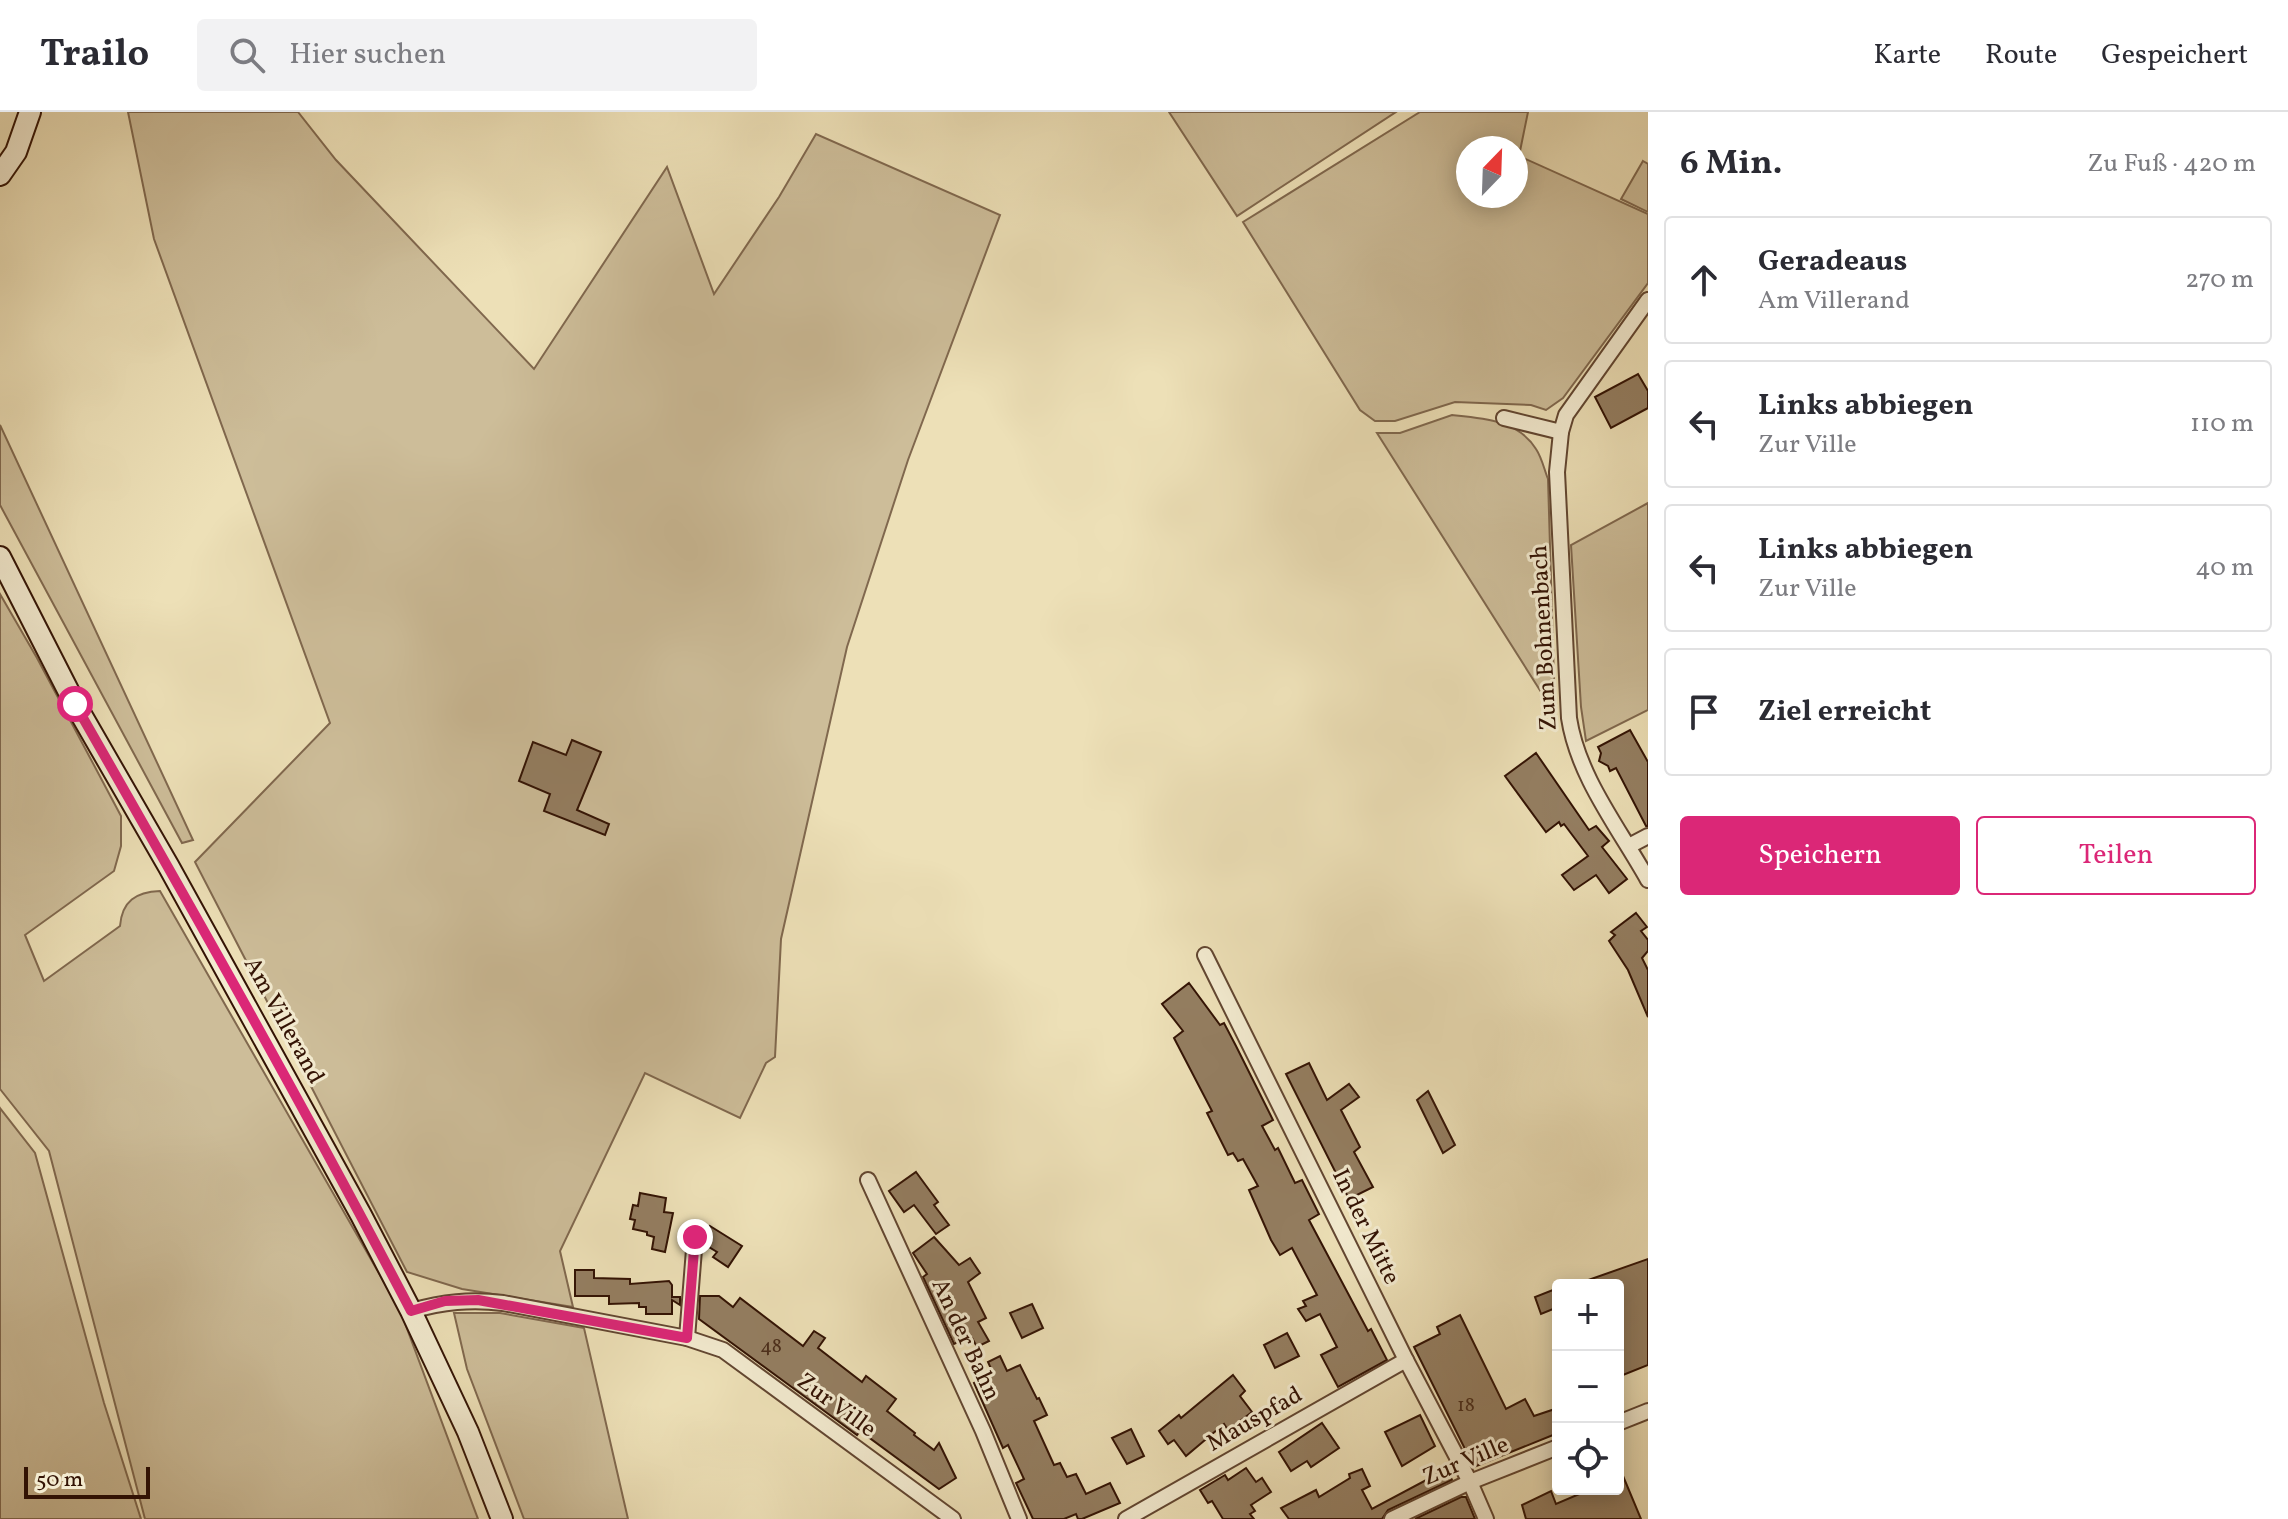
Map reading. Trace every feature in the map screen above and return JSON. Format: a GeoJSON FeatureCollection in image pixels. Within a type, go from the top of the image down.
{"type":"FeatureCollection","features":[{"type":"Feature","properties":{"kind":"main road"},"geometry":{"type":"LineString","coordinates":[[0,175],[16,152],[30,112]]}},
{"type":"Feature","properties":{"kind":"main road","name":"Am Villerand"},"geometry":{"type":"LineString","coordinates":[[0,557],[75,704],[361,1215],[468,1432],[502,1519]]}},
{"type":"Feature","properties":{"kind":"street","name":"Zum Bohnenbach"},"geometry":{"type":"LineString","coordinates":[[1648,300],[1573,403],[1561,432],[1557,472],[1569,718],[1578,757],[1648,880]]}},
{"type":"Feature","properties":{"kind":"street"},"geometry":{"type":"LineString","coordinates":[[1504,418],[1561,432]]}},
{"type":"Feature","properties":{"kind":"street"},"geometry":{"type":"LineString","coordinates":[[1629,846],[1648,836]]}},
{"type":"Feature","properties":{"kind":"street","name":"In der Mitte"},"geometry":{"type":"LineString","coordinates":[[1205,955],[1486,1519]]}},
{"type":"Feature","properties":{"kind":"street","name":"An der Bahn"},"geometry":{"type":"LineString","coordinates":[[868,1180],[983,1431],[1019,1519]]}},
{"type":"Feature","properties":{"kind":"street"},"geometry":{"type":"LineString","coordinates":[[687,1338],[695,1237]]}},
{"type":"Feature","properties":{"kind":"street","name":"Zur Ville"},"geometry":{"type":"LineString","coordinates":[[411,1311],[445,1301],[478,1300],[687,1338],[723,1350],[953,1519]]}},
{"type":"Feature","properties":{"kind":"street","name":"Mauspfad"},"geometry":{"type":"LineString","coordinates":[[1126,1519],[1406,1360]]}},
{"type":"Feature","properties":{"kind":"street"},"geometry":{"type":"LineString","coordinates":[[1624,1421],[1648,1411]]}},
{"type":"Feature","properties":{"kind":"street","name":"Zur Ville"},"geometry":{"type":"LineString","coordinates":[[1392,1519],[1470,1482],[1552,1449]]}},
{"type":"Feature","properties":{"kind":"shaded area"},"geometry":{"type":"Polygon","coordinates":[[[128,112],[298,112],[336,160],[534,369],[667,167],[714,294],[779,197],[816,134],[1000,215],[908,460],[847,647],[781,939],[775,1057],[766,1063],[740,1118],[645,1073],[560,1251],[573,1307],[462,1289],[407,1272],[195,862],[330,723],[154,239],[128,112]]]}},
{"type":"Feature","properties":{"kind":"shaded area"},"geometry":{"type":"Polygon","coordinates":[[[1169,112],[1396,112],[1237,216],[1169,112]]]}},
{"type":"Feature","properties":{"kind":"shaded area"},"geometry":{"type":"Polygon","coordinates":[[[1420,112],[1528,112],[1523,136],[1456,136],[1456,208],[1528,208],[1528,160],[1648,214],[1648,283],[1563,398],[1546,410],[1531,405],[1455,402],[1395,421],[1375,421],[1360,410],[1243,222],[1420,112]]]}},
{"type":"Feature","properties":{"kind":"shaded area"},"geometry":{"type":"Polygon","coordinates":[[[1643,161],[1648,164],[1648,212],[1621,199],[1643,161]]]}},
{"type":"Feature","properties":{"kind":"shaded area"},"geometry":{"type":"Polygon","coordinates":[[[1452,415],[1487,419],[1510,426],[1528,439],[1543,464],[1548,479],[1555,714],[1377,433],[1400,433],[1452,415]]]}},
{"type":"Feature","properties":{"kind":"shaded area"},"geometry":{"type":"Polygon","coordinates":[[[0,425],[193,840],[182,843],[0,505],[0,425]]]}},
{"type":"Feature","properties":{"kind":"shaded area"},"geometry":{"type":"Polygon","coordinates":[[[1648,503],[1648,710],[1586,741],[1571,545],[1648,503]]]}},
{"type":"Feature","properties":{"kind":"shaded area"},"geometry":{"type":"Polygon","coordinates":[[[0,594],[121,816],[121,846],[114,871],[25,935],[44,981],[120,926],[127,904],[137,896],[160,891],[400,1310],[478,1519],[145,1519],[49,1151],[0,1089],[0,594]]]}},
{"type":"Feature","properties":{"kind":"shaded area"},"geometry":{"type":"Polygon","coordinates":[[[0,1108],[35,1153],[104,1403],[141,1519],[0,1519],[0,1108]]]}},
{"type":"Feature","properties":{"kind":"shaded area"},"geometry":{"type":"Polygon","coordinates":[[[454,1313],[500,1313],[584,1328],[628,1519],[524,1519],[467,1369],[454,1313]]]}},
{"type":"Feature","properties":{"kind":"building"},"geometry":{"type":"Polygon","coordinates":[[[1638,374],[1648,391],[1648,408],[1611,428],[1595,397],[1638,374]]]}},
{"type":"Feature","properties":{"kind":"building"},"geometry":{"type":"Polygon","coordinates":[[[1630,730],[1648,762],[1648,826],[1616,768],[1610,771],[1599,761],[1601,753],[1598,747],[1630,730]]]}},
{"type":"Feature","properties":{"kind":"building"},"geometry":{"type":"Polygon","coordinates":[[[572,740],[601,752],[577,810],[609,824],[605,835],[544,811],[550,794],[519,781],[533,742],[566,755],[572,740]]]}},
{"type":"Feature","properties":{"kind":"building"},"geometry":{"type":"Polygon","coordinates":[[[1536,753],[1589,830],[1596,826],[1609,841],[1602,847],[1627,879],[1609,893],[1596,875],[1574,890],[1562,875],[1588,856],[1564,824],[1561,826],[1559,822],[1546,832],[1505,776],[1536,753]]]}},
{"type":"Feature","properties":{"kind":"building"},"geometry":{"type":"Polygon","coordinates":[[[1636,913],[1647,927],[1641,931],[1648,940],[1648,951],[1642,958],[1648,970],[1648,1017],[1628,970],[1609,941],[1615,935],[1611,932],[1636,913]]]}},
{"type":"Feature","properties":{"kind":"building"},"geometry":{"type":"Polygon","coordinates":[[[1189,983],[1220,1025],[1224,1023],[1273,1120],[1262,1126],[1275,1150],[1278,1148],[1295,1183],[1302,1180],[1319,1214],[1309,1220],[1368,1331],[1371,1329],[1387,1360],[1338,1387],[1321,1355],[1337,1347],[1320,1314],[1306,1321],[1298,1309],[1306,1306],[1303,1301],[1317,1295],[1292,1248],[1280,1255],[1271,1240],[1249,1190],[1258,1186],[1243,1159],[1238,1161],[1233,1153],[1228,1155],[1207,1113],[1212,1111],[1174,1038],[1183,1031],[1162,1004],[1189,983]]]}},
{"type":"Feature","properties":{"kind":"building"},"geometry":{"type":"Polygon","coordinates":[[[1309,1063],[1327,1100],[1349,1084],[1359,1097],[1341,1110],[1360,1147],[1354,1152],[1373,1187],[1349,1199],[1286,1074],[1309,1063]]]}},
{"type":"Feature","properties":{"kind":"building"},"geometry":{"type":"Polygon","coordinates":[[[1428,1091],[1455,1145],[1443,1153],[1417,1100],[1428,1091]]]}},
{"type":"Feature","properties":{"kind":"building"},"geometry":{"type":"Polygon","coordinates":[[[916,1172],[938,1202],[934,1205],[949,1225],[936,1234],[914,1205],[904,1212],[889,1191],[916,1172]]]}},
{"type":"Feature","properties":{"kind":"building"},"geometry":{"type":"Polygon","coordinates":[[[640,1193],[666,1198],[664,1212],[673,1213],[665,1252],[652,1249],[654,1237],[633,1229],[635,1220],[630,1219],[633,1205],[638,1206],[640,1193]]]}},
{"type":"Feature","properties":{"kind":"building"},"geometry":{"type":"Polygon","coordinates":[[[710,1226],[742,1246],[728,1267],[713,1257],[717,1252],[704,1244],[710,1226]]]}},
{"type":"Feature","properties":{"kind":"building"},"geometry":{"type":"Polygon","coordinates":[[[934,1237],[959,1265],[970,1258],[980,1273],[968,1282],[986,1318],[978,1322],[989,1341],[977,1347],[971,1336],[954,1344],[923,1277],[927,1274],[913,1253],[934,1237]]]}},
{"type":"Feature","properties":{"kind":"building"},"geometry":{"type":"Polygon","coordinates":[[[1648,1259],[1648,1365],[1624,1375],[1624,1279],[1591,1279],[1648,1259]]]}},
{"type":"Feature","properties":{"kind":"building"},"geometry":{"type":"Polygon","coordinates":[[[575,1270],[594,1270],[594,1278],[630,1279],[630,1284],[669,1281],[672,1297],[680,1297],[680,1305],[672,1300],[672,1314],[646,1314],[646,1307],[639,1307],[639,1303],[609,1304],[609,1296],[575,1296],[575,1270]]]}},
{"type":"Feature","properties":{"kind":"building"},"geometry":{"type":"Polygon","coordinates":[[[1552,1290],[1552,1309],[1541,1314],[1535,1297],[1552,1290]]]}},
{"type":"Feature","properties":{"kind":"building"},"geometry":{"type":"Polygon","coordinates":[[[700,1296],[719,1296],[733,1307],[740,1298],[803,1346],[814,1331],[825,1338],[818,1348],[862,1382],[866,1376],[896,1399],[887,1411],[934,1450],[939,1443],[956,1478],[939,1489],[860,1431],[857,1435],[699,1319],[700,1296]]]}},
{"type":"Feature","properties":{"kind":"building"},"geometry":{"type":"Polygon","coordinates":[[[1032,1304],[1043,1328],[1022,1338],[1010,1313],[1032,1304]]]}},
{"type":"Feature","properties":{"kind":"building"},"geometry":{"type":"Polygon","coordinates":[[[1460,1315],[1506,1409],[1525,1399],[1534,1416],[1552,1410],[1552,1435],[1474,1467],[1414,1347],[1440,1334],[1437,1327],[1460,1315]]]}},
{"type":"Feature","properties":{"kind":"building"},"geometry":{"type":"Polygon","coordinates":[[[1287,1333],[1299,1356],[1275,1368],[1264,1345],[1287,1333]]]}},
{"type":"Feature","properties":{"kind":"building"},"geometry":{"type":"Polygon","coordinates":[[[1000,1356],[1007,1371],[1020,1365],[1039,1398],[1047,1415],[1034,1421],[1054,1465],[1060,1463],[1067,1477],[1076,1474],[1086,1494],[1110,1483],[1120,1503],[1082,1519],[1078,1519],[1076,1514],[1064,1519],[1033,1519],[1016,1483],[1024,1479],[1008,1445],[1003,1448],[974,1383],[993,1373],[988,1362],[1000,1356]]]}},
{"type":"Feature","properties":{"kind":"building"},"geometry":{"type":"Polygon","coordinates":[[[1233,1375],[1245,1391],[1240,1396],[1252,1412],[1228,1430],[1224,1424],[1186,1456],[1174,1440],[1168,1444],[1159,1431],[1179,1415],[1181,1418],[1233,1375]]]}},
{"type":"Feature","properties":{"kind":"building"},"geometry":{"type":"Polygon","coordinates":[[[1420,1415],[1435,1446],[1402,1466],[1385,1432],[1420,1415]]]}},
{"type":"Feature","properties":{"kind":"building"},"geometry":{"type":"Polygon","coordinates":[[[1322,1423],[1339,1448],[1311,1467],[1307,1461],[1291,1471],[1279,1452],[1322,1423]]]}},
{"type":"Feature","properties":{"kind":"building"},"geometry":{"type":"Polygon","coordinates":[[[1131,1429],[1144,1456],[1127,1464],[1112,1438],[1131,1429]]]}},
{"type":"Feature","properties":{"kind":"building"},"geometry":{"type":"Polygon","coordinates":[[[1246,1468],[1256,1482],[1262,1478],[1271,1492],[1251,1505],[1255,1511],[1250,1514],[1254,1519],[1223,1519],[1212,1501],[1208,1503],[1200,1490],[1225,1475],[1228,1480],[1246,1468]]]}},
{"type":"Feature","properties":{"kind":"building"},"geometry":{"type":"Polygon","coordinates":[[[1362,1469],[1370,1486],[1362,1490],[1372,1509],[1447,1469],[1452,1480],[1388,1510],[1382,1519],[1289,1519],[1281,1508],[1316,1490],[1319,1497],[1350,1478],[1349,1474],[1362,1469]]]}},
{"type":"Feature","properties":{"kind":"building"},"geometry":{"type":"Polygon","coordinates":[[[1624,1478],[1641,1519],[1526,1519],[1522,1505],[1551,1491],[1556,1504],[1577,1495],[1624,1495],[1624,1478]]]}},
{"type":"Feature","properties":{"kind":"building"},"geometry":{"type":"Polygon","coordinates":[[[1466,1497],[1475,1519],[1415,1519],[1466,1497]]]}},
{"type":"Feature","properties":{"kind":"route"},"geometry":{"type":"LineString","coordinates":[[75,704],[169,867],[411,1311],[445,1301],[478,1300],[687,1338],[695,1237]]}}]}
